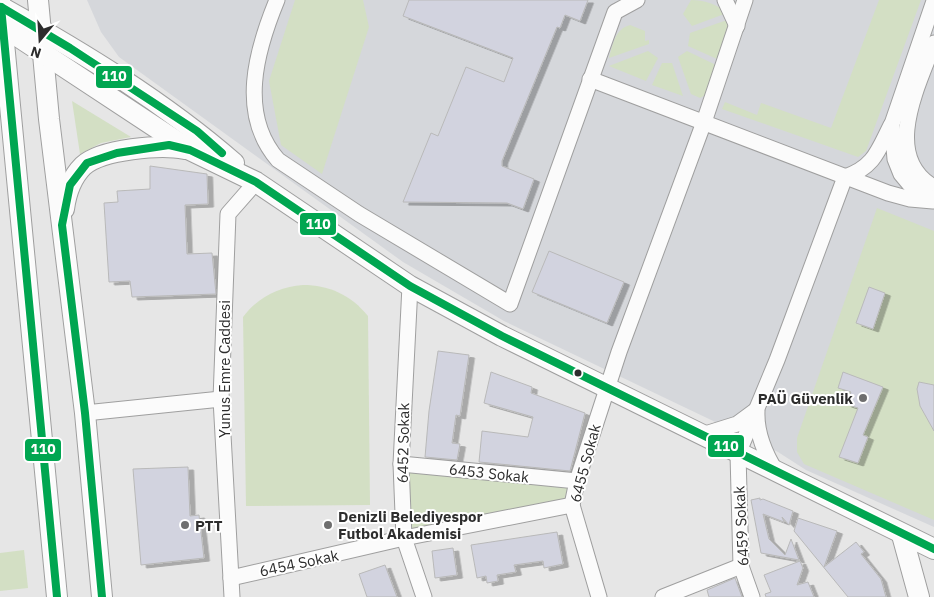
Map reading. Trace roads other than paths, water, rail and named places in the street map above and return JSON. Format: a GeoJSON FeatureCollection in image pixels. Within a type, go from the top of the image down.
{"type":"FeatureCollection","features":[{"type":"Feature","properties":{"kind":"main road"},"geometry":{"type":"LineString","coordinates":[[38,0],[42,51],[85,413],[102,597]]}},
{"type":"Feature","properties":{"kind":"main road"},"geometry":{"type":"LineString","coordinates":[[0,1],[57,597]]}},
{"type":"Feature","properties":{"kind":"main road"},"geometry":{"type":"LineString","coordinates":[[1,16],[40,29],[197,131],[256,182],[410,286],[502,336],[607,386],[738,454],[902,535],[934,549]]}},
{"type":"Feature","properties":{"kind":"main road"},"geometry":{"type":"LineString","coordinates":[[1,16],[42,51],[190,150],[256,182]]}},
{"type":"Feature","properties":{"kind":"main road"},"geometry":{"type":"LineString","coordinates":[[62,226],[70,185],[87,163],[117,153],[152,147],[169,145],[190,150]]}},
{"type":"Feature","properties":{"kind":"main road"},"geometry":{"type":"LineString","coordinates":[[902,535],[920,597]]}},
{"type":"Feature","properties":{"kind":"street"},"geometry":{"type":"LineString","coordinates":[[277,0],[259,50],[254,88],[258,121],[273,154],[278,160],[360,214],[510,304],[615,12],[637,0]]}},
{"type":"Feature","properties":{"kind":"street"},"geometry":{"type":"LineString","coordinates":[[725,0],[736,26]]}},
{"type":"Feature","properties":{"kind":"street","name":"6455 Sokak"},"geometry":{"type":"LineString","coordinates":[[599,597],[572,505],[577,481],[607,386],[704,122],[745,0]]}},
{"type":"Feature","properties":{"kind":"street"},"geometry":{"type":"LineString","coordinates":[[738,454],[757,409],[845,177],[861,171],[872,162],[892,124],[934,1]]}},
{"type":"Feature","properties":{"kind":"street"},"geometry":{"type":"LineString","coordinates":[[934,43],[906,130],[907,153],[916,172],[934,196]]}},
{"type":"Feature","properties":{"kind":"street"},"geometry":{"type":"LineString","coordinates":[[590,79],[845,177],[910,199],[934,196]]}},
{"type":"Feature","properties":{"kind":"street"},"geometry":{"type":"LineString","coordinates":[[892,124],[895,159],[901,174],[911,186],[934,196]]}},
{"type":"Feature","properties":{"kind":"street","name":"Yunus Emre Caddesi"},"geometry":{"type":"LineString","coordinates":[[232,597],[221,400],[228,214],[256,182]]}},
{"type":"Feature","properties":{"kind":"street","name":"6452 Sokak"},"geometry":{"type":"LineString","coordinates":[[410,286],[401,464],[404,538],[424,597]]}},
{"type":"Feature","properties":{"kind":"street"},"geometry":{"type":"LineString","coordinates":[[85,413],[221,400]]}},
{"type":"Feature","properties":{"kind":"street"},"geometry":{"type":"LineString","coordinates":[[702,435],[737,424],[757,409]]}},
{"type":"Feature","properties":{"kind":"street"},"geometry":{"type":"LineString","coordinates":[[757,409],[757,425],[761,442],[777,473]]}},
{"type":"Feature","properties":{"kind":"street","name":"6459 Sokak"},"geometry":{"type":"LineString","coordinates":[[738,454],[741,566],[752,597]]}},
{"type":"Feature","properties":{"kind":"street","name":"6453 Sokak"},"geometry":{"type":"LineString","coordinates":[[401,464],[577,481]]}},
{"type":"Feature","properties":{"kind":"street","name":"6454 Sokak"},"geometry":{"type":"LineString","coordinates":[[231,578],[404,538],[572,505]]}},
{"type":"Feature","properties":{"kind":"street"},"geometry":{"type":"LineString","coordinates":[[663,597],[741,566]]}},
{"type":"Feature","properties":{"kind":"place","name":"PAÜ Güvenlik"},"geometry":{"type":"Point","coordinates":[863,398]}},
{"type":"Feature","properties":{"kind":"place","name":"PTT"},"geometry":{"type":"Point","coordinates":[185,525]}},
{"type":"Feature","properties":{"kind":"place","name":"Denizli Belediyespor Futbol Akademisi"},"geometry":{"type":"Point","coordinates":[328,525]}}]}
